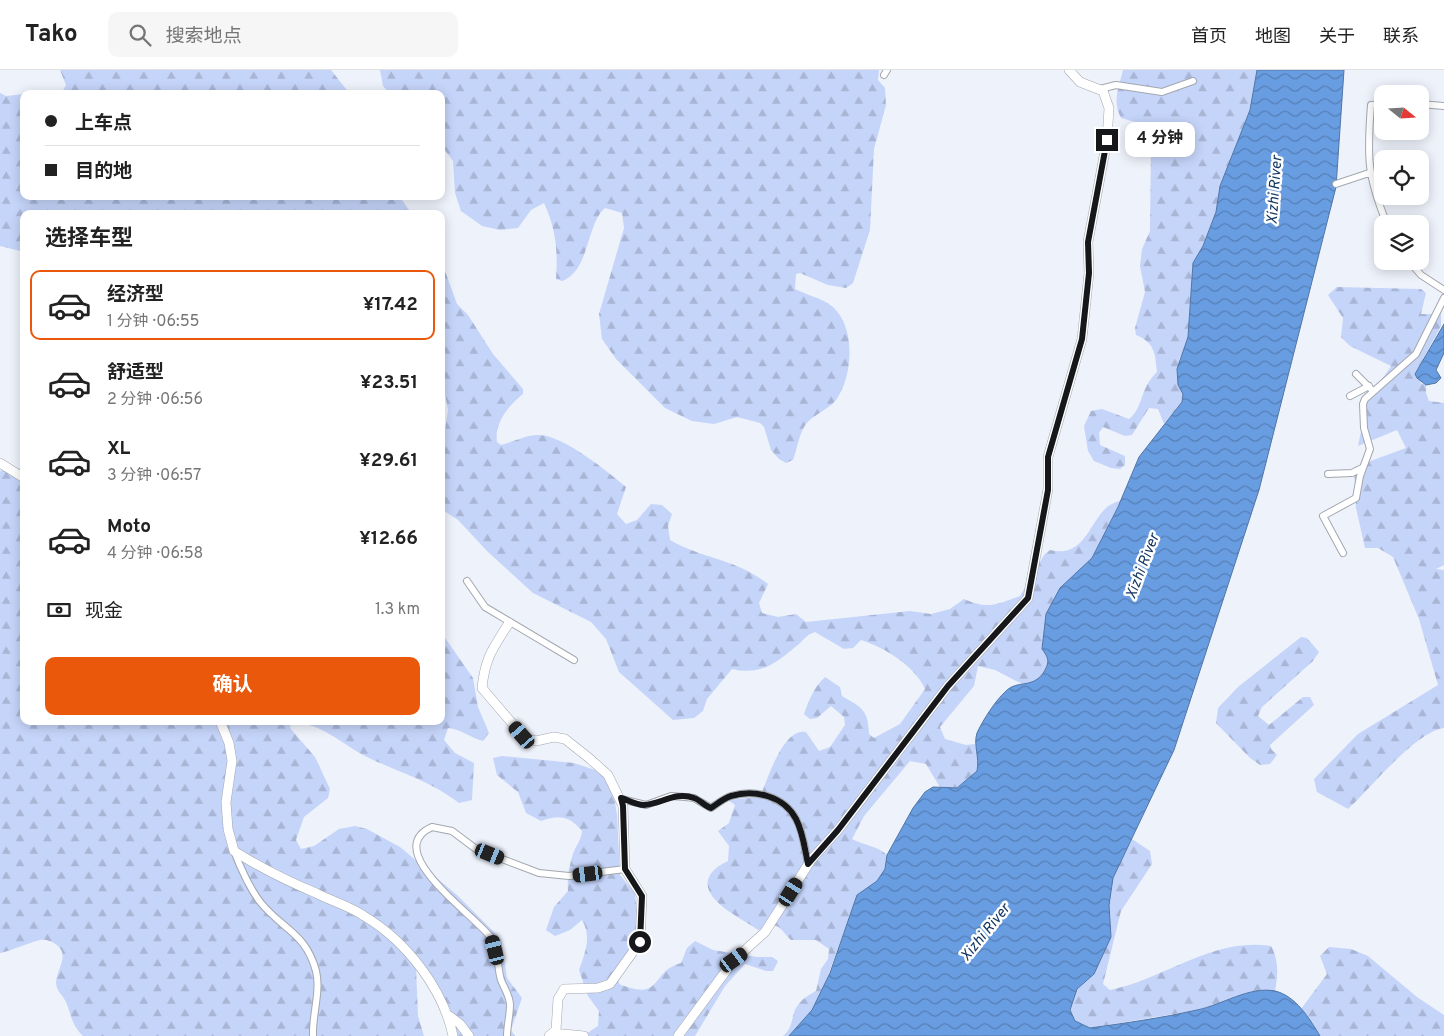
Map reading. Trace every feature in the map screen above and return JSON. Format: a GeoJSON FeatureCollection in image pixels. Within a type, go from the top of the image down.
{"type":"FeatureCollection","features":[{"type":"Feature","properties":{"kind":"street"},"geometry":{"type":"LineString","coordinates":[[678,1036],[702,1006],[722,974],[734,960],[765,932],[808,864],[838,830],[948,686],[1028,598],[1048,490],[1048,457],[1082,339],[1089,273],[1088,242],[1107,140],[1109,108],[1107,98],[1100,89],[1080,82],[1069,70]]}},
{"type":"Feature","properties":{"kind":"street"},"geometry":{"type":"LineString","coordinates":[[1100,89],[1116,85],[1162,92],[1194,80]]}},
{"type":"Feature","properties":{"kind":"street"},"geometry":{"type":"LineString","coordinates":[[1374,105],[1371,105],[1368,146],[1369,174],[1383,215]]}},
{"type":"Feature","properties":{"kind":"street"},"geometry":{"type":"LineString","coordinates":[[1429,105],[1444,106]]}},
{"type":"Feature","properties":{"kind":"street"},"geometry":{"type":"LineString","coordinates":[[1336,184],[1369,174]]}},
{"type":"Feature","properties":{"kind":"street"},"geometry":{"type":"LineString","coordinates":[[1417,270],[1444,290]]}},
{"type":"Feature","properties":{"kind":"street"},"geometry":{"type":"LineString","coordinates":[[1350,396],[1371,389],[1416,354],[1444,298]]}},
{"type":"Feature","properties":{"kind":"street"},"geometry":{"type":"LineString","coordinates":[[1356,374],[1371,389]]}},
{"type":"Feature","properties":{"kind":"street"},"geometry":{"type":"LineString","coordinates":[[1344,553],[1323,516],[1356,498],[1363,467],[1370,449],[1364,428],[1363,404],[1371,389]]}},
{"type":"Feature","properties":{"kind":"street"},"geometry":{"type":"LineString","coordinates":[[0,463],[20,476]]}},
{"type":"Feature","properties":{"kind":"street"},"geometry":{"type":"LineString","coordinates":[[1328,474],[1352,473],[1363,467]]}},
{"type":"Feature","properties":{"kind":"street"},"geometry":{"type":"LineString","coordinates":[[467,581],[485,607],[574,660]]}},
{"type":"Feature","properties":{"kind":"street"},"geometry":{"type":"LineString","coordinates":[[510,623],[484,666],[482,688],[522,735],[536,741],[554,737],[565,739],[608,775],[621,798],[623,806],[625,869],[642,896],[640,942],[610,984],[598,988],[564,989],[558,999],[557,1024],[551,1034],[584,1036]]}},
{"type":"Feature","properties":{"kind":"street"},"geometry":{"type":"LineString","coordinates":[[222,725],[229,743],[232,761],[226,802],[228,830],[234,852],[241,870],[261,903],[298,936],[308,951],[316,972],[313,1036]]}},
{"type":"Feature","properties":{"kind":"street"},"geometry":{"type":"LineString","coordinates":[[621,798],[639,805],[646,805],[671,796],[694,798],[711,808],[730,796],[768,795],[788,807],[797,820],[808,864]]}},
{"type":"Feature","properties":{"kind":"street"},"geometry":{"type":"LineString","coordinates":[[507,1036],[510,1005],[500,979],[492,940],[483,928],[447,896],[425,869],[419,859],[417,850],[421,836],[432,827],[445,828],[476,849],[539,873],[569,876],[625,869]]}},
{"type":"Feature","properties":{"kind":"street"},"geometry":{"type":"LineString","coordinates":[[234,852],[268,872],[364,915],[383,929],[418,963],[442,1002],[452,1036]]}},
{"type":"Feature","properties":{"kind":"street"},"geometry":{"type":"LineString","coordinates":[[447,1015],[460,1024],[469,1036]]}},
{"type":"Feature","properties":{"kind":"green space"},"geometry":{"type":"Polygon","coordinates":[[[60,70],[331,70],[347,90],[63,90],[66,85],[60,70]]]}},
{"type":"Feature","properties":{"kind":"green space"},"geometry":{"type":"Polygon","coordinates":[[[380,70],[879,70],[878,80],[885,88],[886,105],[874,149],[870,230],[853,283],[846,288],[828,285],[800,273],[796,274],[795,289],[833,307],[840,316],[846,327],[850,352],[849,366],[842,390],[829,407],[806,424],[793,460],[786,463],[779,459],[771,450],[764,427],[760,423],[737,417],[714,424],[692,421],[665,408],[616,359],[602,339],[599,314],[624,228],[622,213],[605,208],[594,225],[578,268],[571,276],[562,281],[556,279],[557,259],[555,240],[544,203],[531,210],[518,228],[500,230],[482,226],[461,211],[455,193],[453,161],[445,150],[445,90],[386,90],[383,86],[380,70]]]}},
{"type":"Feature","properties":{"kind":"green space"},"geometry":{"type":"Polygon","coordinates":[[[1123,70],[1257,70],[1250,110],[1220,186],[1216,212],[1203,246],[1193,264],[1187,346],[1179,359],[1178,385],[1183,394],[1182,402],[1164,424],[1158,409],[1149,408],[1132,435],[1125,436],[1103,427],[1099,433],[1100,445],[1125,456],[1125,465],[1120,469],[1111,468],[1094,461],[1088,451],[1084,426],[1091,411],[1102,409],[1129,419],[1137,409],[1151,378],[1157,372],[1153,349],[1147,341],[1136,335],[1135,328],[1145,292],[1140,266],[1142,249],[1150,231],[1151,143],[1144,127],[1121,118],[1118,112],[1117,94],[1123,70]]]}},
{"type":"Feature","properties":{"kind":"green space"},"geometry":{"type":"Polygon","coordinates":[[[0,93],[6,96],[20,94],[20,200],[402,200],[409,210],[20,210],[20,251],[0,246],[0,93]]]}},
{"type":"Feature","properties":{"kind":"green space"},"geometry":{"type":"Polygon","coordinates":[[[445,271],[457,304],[468,315],[493,354],[523,389],[523,394],[513,403],[500,421],[497,442],[501,445],[538,435],[559,440],[584,455],[626,487],[617,514],[626,524],[637,520],[651,504],[662,505],[672,514],[668,526],[670,540],[743,569],[756,575],[768,584],[759,603],[762,613],[778,617],[796,614],[806,622],[910,611],[931,614],[950,609],[964,599],[980,604],[992,605],[1020,596],[1044,555],[1050,550],[1061,551],[1078,545],[1106,508],[1121,500],[1092,558],[1077,573],[1046,614],[1042,649],[1049,663],[1037,681],[1024,685],[995,670],[978,666],[974,686],[940,727],[945,739],[966,745],[975,744],[980,758],[977,771],[957,788],[941,789],[926,764],[910,761],[864,816],[852,839],[887,855],[885,869],[877,881],[857,895],[821,995],[812,1010],[789,1036],[783,1036],[788,1031],[800,1003],[816,991],[821,969],[828,959],[829,949],[816,940],[791,940],[777,926],[758,930],[720,905],[713,897],[708,888],[708,879],[715,869],[728,861],[729,846],[718,831],[729,823],[735,805],[728,800],[760,797],[783,746],[798,733],[806,732],[819,751],[830,747],[845,725],[844,717],[831,706],[817,718],[810,719],[804,714],[815,689],[825,677],[840,687],[842,696],[863,710],[867,719],[869,734],[874,738],[900,724],[925,689],[906,665],[879,647],[861,640],[853,648],[844,649],[815,632],[808,635],[769,666],[752,671],[732,669],[707,699],[703,711],[694,718],[673,720],[619,672],[606,639],[591,622],[533,593],[488,552],[458,520],[445,512],[445,430],[448,410],[445,394],[445,271]]]}},
{"type":"Feature","properties":{"kind":"green space"},"geometry":{"type":"Polygon","coordinates":[[[1337,287],[1421,289],[1426,293],[1421,314],[1441,314],[1441,326],[1417,370],[1421,383],[1426,385],[1429,401],[1444,403],[1444,565],[1436,569],[1444,570],[1444,728],[1420,739],[1394,762],[1348,809],[1317,792],[1314,779],[1358,734],[1438,685],[1419,619],[1393,557],[1378,548],[1365,548],[1356,508],[1354,467],[1406,448],[1397,430],[1358,446],[1367,402],[1391,366],[1350,346],[1341,337],[1343,318],[1328,295],[1337,287]]]}},
{"type":"Feature","properties":{"kind":"green space"},"geometry":{"type":"Polygon","coordinates":[[[20,468],[20,725],[290,725],[290,728],[315,757],[330,789],[328,798],[304,817],[296,840],[301,849],[314,846],[339,829],[355,826],[367,829],[400,847],[457,895],[501,939],[507,978],[522,998],[511,1030],[515,1036],[457,1036],[449,1009],[416,967],[418,1016],[424,1036],[83,1036],[74,1024],[66,1002],[56,985],[63,957],[60,948],[52,942],[42,940],[0,953],[0,471],[20,468]]]}},
{"type":"Feature","properties":{"kind":"green space"},"geometry":{"type":"Polygon","coordinates":[[[1301,637],[1307,638],[1319,652],[1313,661],[1262,707],[1258,716],[1269,725],[1303,697],[1310,697],[1314,705],[1270,745],[1277,755],[1270,764],[1260,765],[1250,758],[1216,723],[1218,708],[1238,687],[1301,637]]]}},
{"type":"Feature","properties":{"kind":"green space"},"geometry":{"type":"Polygon","coordinates":[[[445,638],[473,678],[478,707],[489,733],[483,741],[448,728],[444,740],[455,753],[474,763],[472,800],[459,803],[437,788],[367,757],[309,725],[445,725],[445,638]]]}},
{"type":"Feature","properties":{"kind":"green space"},"geometry":{"type":"Polygon","coordinates":[[[502,756],[574,763],[595,770],[605,777],[614,797],[617,814],[620,875],[635,893],[637,914],[636,940],[618,965],[619,984],[633,989],[643,990],[650,988],[671,967],[681,963],[687,948],[695,941],[713,950],[757,957],[772,957],[778,961],[773,971],[766,971],[745,964],[725,986],[695,1036],[583,1036],[598,1026],[599,1011],[588,996],[579,970],[587,939],[585,926],[582,920],[570,930],[555,936],[546,930],[554,907],[568,891],[570,863],[581,838],[582,831],[568,819],[559,817],[541,821],[526,813],[518,792],[497,775],[493,758],[502,756]]]}},
{"type":"Feature","properties":{"kind":"green space"},"geometry":{"type":"Polygon","coordinates":[[[1132,839],[1150,851],[1152,864],[1121,911],[1103,984],[1110,990],[1130,985],[1209,953],[1249,945],[1271,946],[1274,951],[1277,968],[1275,991],[1256,991],[1198,1010],[1090,1028],[1075,1021],[1070,1010],[1077,989],[1094,974],[1111,937],[1109,905],[1113,878],[1132,839]]]}},
{"type":"Feature","properties":{"kind":"green space"},"geometry":{"type":"Polygon","coordinates":[[[1329,947],[1351,949],[1368,956],[1417,997],[1444,1015],[1444,1036],[1320,1036],[1301,1009],[1327,974],[1320,956],[1329,947]]]}},
{"type":"Feature","properties":{"kind":"water","name":"Xizhi River"},"geometry":{"type":"Polygon","coordinates":[[[1257,70],[1344,70],[1336,187],[1259,490],[1174,750],[1113,878],[1109,905],[1111,937],[1094,974],[1077,989],[1070,1010],[1075,1021],[1090,1028],[1157,1018],[1206,1008],[1255,991],[1275,991],[1296,1003],[1320,1036],[789,1036],[812,1010],[830,973],[857,895],[877,881],[885,869],[887,855],[913,808],[925,792],[933,787],[957,788],[977,771],[977,733],[990,711],[1002,695],[1011,687],[1036,680],[1045,670],[1048,659],[1042,649],[1046,614],[1060,588],[1092,558],[1118,507],[1139,457],[1182,402],[1183,394],[1178,385],[1177,369],[1188,337],[1193,263],[1203,246],[1216,212],[1220,186],[1250,110],[1257,70]]]}},
{"type":"Feature","properties":{"kind":"water"},"geometry":{"type":"Polygon","coordinates":[[[1444,324],[1444,353],[1436,370],[1441,378],[1436,383],[1426,385],[1415,374],[1444,324]]]}},
{"type":"Feature","properties":{"kind":"route"},"geometry":{"type":"LineString","coordinates":[[640,942],[642,935],[642,896],[625,869],[623,806],[621,798],[639,805],[646,805],[671,796],[685,797],[694,798],[711,808],[730,796],[768,795],[788,807],[797,820],[808,864],[838,830],[948,686],[1028,598],[1030,578],[1050,478],[1047,468],[1048,457],[1082,339],[1089,273],[1088,242],[1107,140]]}}]}
